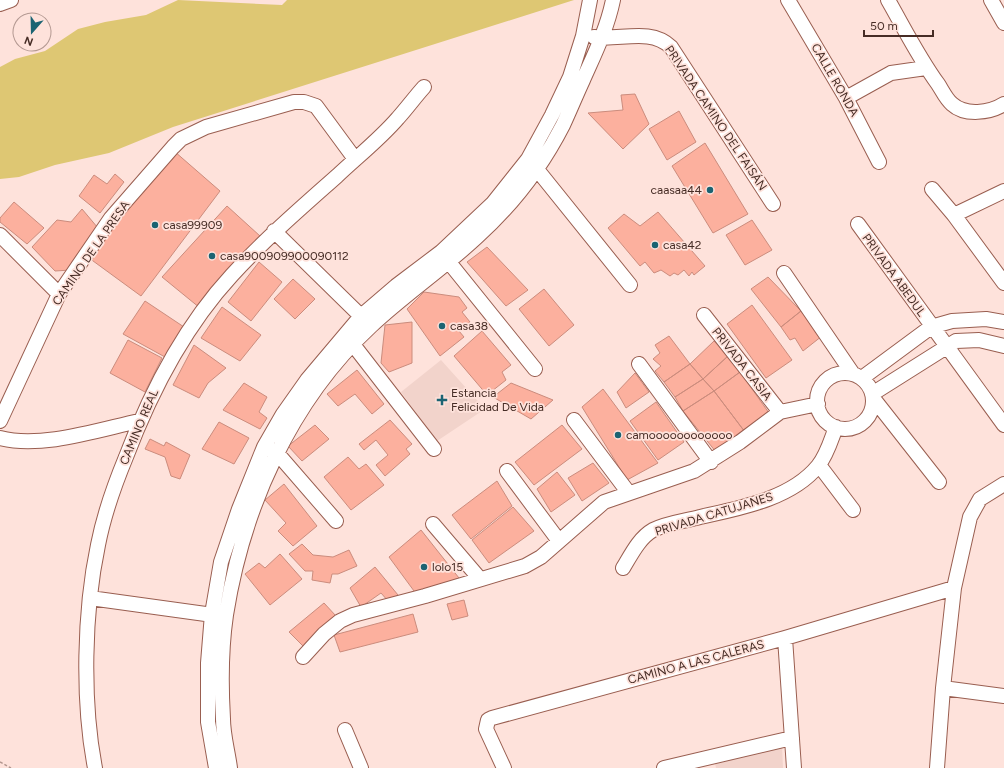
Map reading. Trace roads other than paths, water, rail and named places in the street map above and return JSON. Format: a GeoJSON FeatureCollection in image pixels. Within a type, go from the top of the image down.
{"type":"FeatureCollection","features":[{"type":"Feature","properties":{"kind":"street"},"geometry":{"type":"LineString","coordinates":[[0,4],[11,0]]}},
{"type":"Feature","properties":{"kind":"street"},"geometry":{"type":"LineString","coordinates":[[533,163],[552,115],[570,77],[584,36],[590,0]]}},
{"type":"Feature","properties":{"kind":"street"},"geometry":{"type":"LineString","coordinates":[[216,768],[208,722],[208,663],[212,614],[222,562],[239,509],[264,447],[282,414],[307,380],[349,340],[366,321],[445,257],[479,235],[506,208],[533,163],[562,126],[602,39],[609,20],[613,0]]}},
{"type":"Feature","properties":{"kind":"street","name":"CALLE RONDA"},"geometry":{"type":"LineString","coordinates":[[788,0],[846,98],[879,162]]}},
{"type":"Feature","properties":{"kind":"street"},"geometry":{"type":"LineString","coordinates":[[888,0],[926,68],[952,104],[962,110],[973,112],[1004,104]]}},
{"type":"Feature","properties":{"kind":"street"},"geometry":{"type":"LineString","coordinates":[[991,0],[1004,23]]}},
{"type":"Feature","properties":{"kind":"street","name":"PRIVADA CAMINO DEL FAISÁN"},"geometry":{"type":"LineString","coordinates":[[584,36],[602,39],[647,36],[658,38],[671,47],[773,204]]}},
{"type":"Feature","properties":{"kind":"street"},"geometry":{"type":"LineString","coordinates":[[846,98],[891,73],[926,68]]}},
{"type":"Feature","properties":{"kind":"street","name":"CAMINO REAL"},"geometry":{"type":"LineString","coordinates":[[95,768],[88,736],[87,685],[90,598],[98,546],[109,500],[139,421],[161,375],[192,324],[231,276],[274,231],[355,159],[398,118],[424,87]]}},
{"type":"Feature","properties":{"kind":"street","name":"CAMINO DE LA PRESA"},"geometry":{"type":"LineString","coordinates":[[0,421],[59,294],[111,218],[181,139],[206,128],[294,102],[304,102],[316,106],[355,159]]}},
{"type":"Feature","properties":{"kind":"street"},"geometry":{"type":"LineString","coordinates":[[533,163],[630,285]]}},
{"type":"Feature","properties":{"kind":"street"},"geometry":{"type":"LineString","coordinates":[[932,189],[954,215],[1004,283]]}},
{"type":"Feature","properties":{"kind":"street"},"geometry":{"type":"LineString","coordinates":[[954,215],[1004,191]]}},
{"type":"Feature","properties":{"kind":"street","name":"PRIVADA ABEDUL"},"geometry":{"type":"LineString","coordinates":[[858,224],[931,327],[1004,425]]}},
{"type":"Feature","properties":{"kind":"street"},"geometry":{"type":"LineString","coordinates":[[274,231],[366,321]]}},
{"type":"Feature","properties":{"kind":"street"},"geometry":{"type":"LineString","coordinates":[[0,235],[59,294]]}},
{"type":"Feature","properties":{"kind":"street"},"geometry":{"type":"LineString","coordinates":[[445,257],[535,368]]}},
{"type":"Feature","properties":{"kind":"street"},"geometry":{"type":"LineString","coordinates":[[784,273],[858,376],[868,385],[872,396],[940,482]]}},
{"type":"Feature","properties":{"kind":"street","name":"PRIVADA CASIA"},"geometry":{"type":"LineString","coordinates":[[704,315],[780,412]]}},
{"type":"Feature","properties":{"kind":"street"},"geometry":{"type":"LineString","coordinates":[[1004,322],[986,319],[952,321],[931,327],[858,376],[844,373],[835,375],[827,380],[820,391],[818,404],[823,418],[836,427],[854,427],[862,423],[870,411],[872,396],[946,346],[956,341],[978,340],[1004,346]]}},
{"type":"Feature","properties":{"kind":"street"},"geometry":{"type":"LineString","coordinates":[[349,340],[434,449]]}},
{"type":"Feature","properties":{"kind":"street"},"geometry":{"type":"LineString","coordinates":[[230,768],[223,721],[222,661],[226,617],[236,564],[252,511],[278,453],[296,418],[349,340]]}},
{"type":"Feature","properties":{"kind":"street"},"geometry":{"type":"LineString","coordinates":[[639,364],[711,462]]}},
{"type":"Feature","properties":{"kind":"street"},"geometry":{"type":"LineString","coordinates":[[303,657],[324,634],[346,618],[525,566],[541,557],[604,502],[628,492],[694,471],[711,462],[780,412],[818,404]]}},
{"type":"Feature","properties":{"kind":"street"},"geometry":{"type":"LineString","coordinates":[[574,420],[628,492]]}},
{"type":"Feature","properties":{"kind":"street"},"geometry":{"type":"LineString","coordinates":[[0,438],[17,442],[40,442],[139,421]]}},
{"type":"Feature","properties":{"kind":"street","name":"PRIVADA CATUJANES"},"geometry":{"type":"LineString","coordinates":[[623,568],[643,538],[653,530],[676,523],[734,510],[784,492],[808,476],[819,464],[836,427]]}},
{"type":"Feature","properties":{"kind":"street"},"geometry":{"type":"LineString","coordinates":[[264,447],[278,453],[336,521]]}},
{"type":"Feature","properties":{"kind":"street"},"geometry":{"type":"LineString","coordinates":[[819,464],[853,510]]}},
{"type":"Feature","properties":{"kind":"street"},"geometry":{"type":"LineString","coordinates":[[507,471],[559,541]]}},
{"type":"Feature","properties":{"kind":"street"},"geometry":{"type":"LineString","coordinates":[[938,768],[943,688],[954,588],[970,517],[980,499],[1004,484]]}},
{"type":"Feature","properties":{"kind":"street"},"geometry":{"type":"LineString","coordinates":[[433,524],[480,579]]}},
{"type":"Feature","properties":{"kind":"street","name":"CAMINO A LAS CALERAS"},"geometry":{"type":"LineString","coordinates":[[504,768],[486,729],[488,720],[492,718],[785,638],[954,588]]}},
{"type":"Feature","properties":{"kind":"street"},"geometry":{"type":"LineString","coordinates":[[90,598],[226,617]]}},
{"type":"Feature","properties":{"kind":"street"},"geometry":{"type":"LineString","coordinates":[[785,638],[794,768]]}},
{"type":"Feature","properties":{"kind":"street"},"geometry":{"type":"LineString","coordinates":[[943,688],[1004,696]]}},
{"type":"Feature","properties":{"kind":"street"},"geometry":{"type":"LineString","coordinates":[[345,730],[361,768]]}},
{"type":"Feature","properties":{"kind":"street"},"geometry":{"type":"LineString","coordinates":[[664,768],[792,738]]}},
{"type":"Feature","properties":{"kind":"place","name":"caasaa44"},"geometry":{"type":"Point","coordinates":[710,190]}},
{"type":"Feature","properties":{"kind":"place","name":"casa99909"},"geometry":{"type":"Point","coordinates":[155,225]}},
{"type":"Feature","properties":{"kind":"place","name":"casa42"},"geometry":{"type":"Point","coordinates":[655,245]}},
{"type":"Feature","properties":{"kind":"place","name":"casa900909900090112"},"geometry":{"type":"Point","coordinates":[212,256]}},
{"type":"Feature","properties":{"kind":"place","name":"casa38"},"geometry":{"type":"Point","coordinates":[442,326]}},
{"type":"Feature","properties":{"kind":"place","name":"Estancia Felicidad De Vida"},"geometry":{"type":"Point","coordinates":[442,400]}},
{"type":"Feature","properties":{"kind":"place","name":"camoooooooooooo"},"geometry":{"type":"Point","coordinates":[618,435]}},
{"type":"Feature","properties":{"kind":"place","name":"lolo15"},"geometry":{"type":"Point","coordinates":[424,567]}}]}
